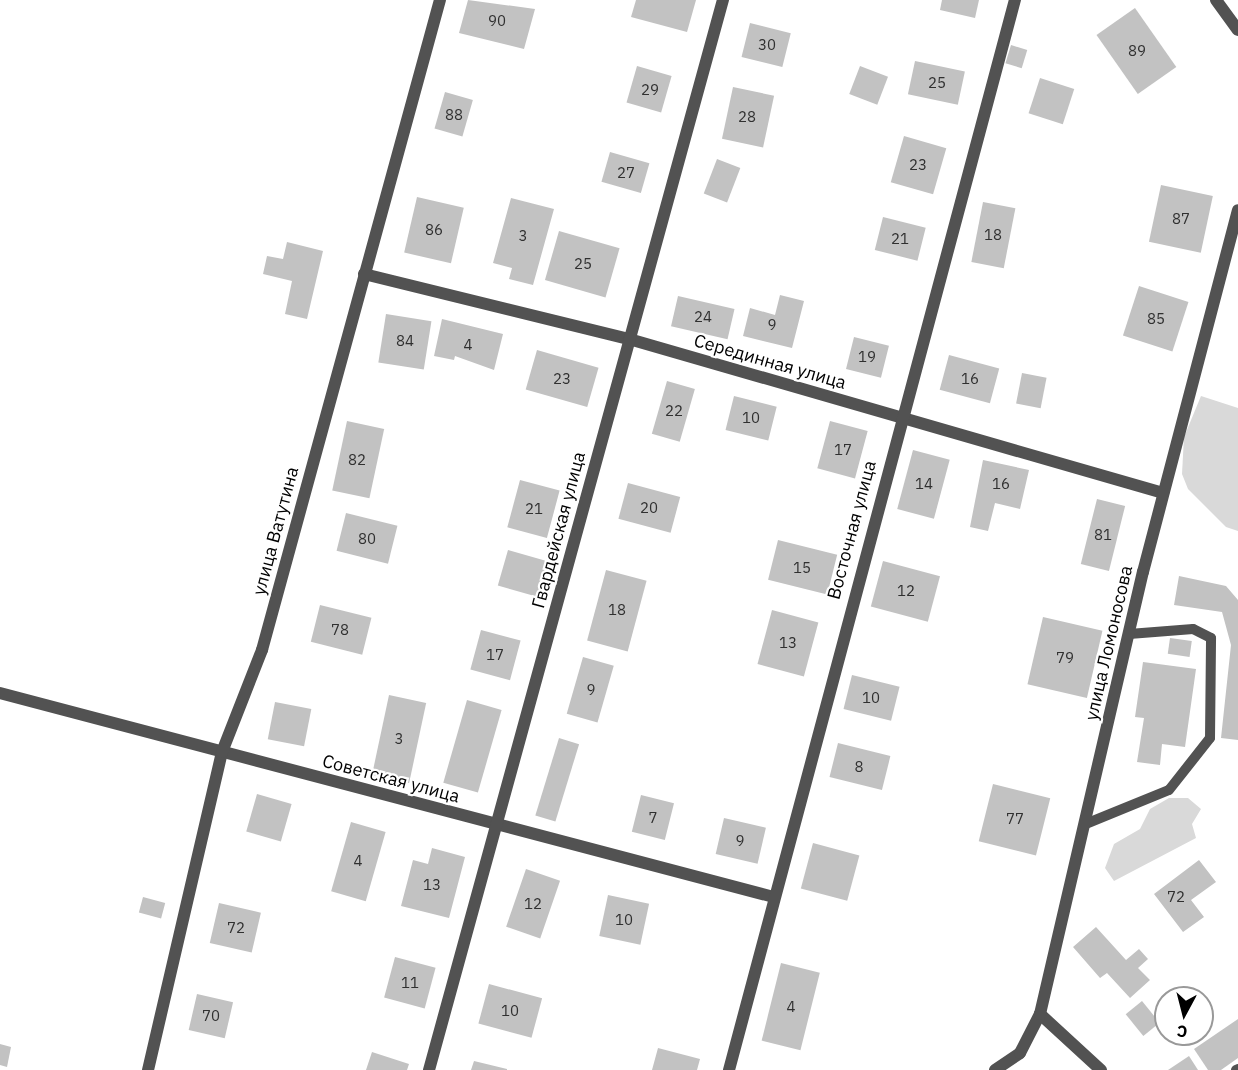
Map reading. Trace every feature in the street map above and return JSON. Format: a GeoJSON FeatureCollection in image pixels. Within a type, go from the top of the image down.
{"type":"FeatureCollection","features":[{"type":"Feature","properties":{"kind":"street","name":"улица Ватутина"},"geometry":{"type":"LineString","coordinates":[[148,1070],[222,752],[262,650],[440,0]]}},
{"type":"Feature","properties":{"kind":"street","name":"Гвардейская улица"},"geometry":{"type":"LineString","coordinates":[[429,1070],[494,826],[723,0]]}},
{"type":"Feature","properties":{"kind":"street","name":"Восточная улица"},"geometry":{"type":"LineString","coordinates":[[729,1070],[900,419],[1015,0]]}},
{"type":"Feature","properties":{"kind":"street"},"geometry":{"type":"LineString","coordinates":[[1216,0],[1238,30]]}},
{"type":"Feature","properties":{"kind":"street","name":"улица Ломоносова"},"geometry":{"type":"LineString","coordinates":[[995,1070],[1020,1053],[1040,1014],[1088,823],[1129,634],[1163,493],[1238,210]]}},
{"type":"Feature","properties":{"kind":"street","name":"Серединная улица"},"geometry":{"type":"LineString","coordinates":[[364,274],[629,339],[1163,493]]}},
{"type":"Feature","properties":{"kind":"street","name":"Советская улица"},"geometry":{"type":"LineString","coordinates":[[0,693],[494,826],[774,897]]}},
{"type":"Feature","properties":{"kind":"street"},"geometry":{"type":"LineString","coordinates":[[1040,1014],[1101,1070]]}},
{"type":"Feature","properties":{"kind":"lane"},"geometry":{"type":"LineString","coordinates":[[1088,823],[1169,790],[1210,738],[1211,638],[1193,629],[1129,634]]}},
{"type":"Feature","properties":{"kind":"shaded area"},"geometry":{"type":"Polygon","coordinates":[[[1201,396],[1238,408],[1238,531],[1226,527],[1188,489],[1182,474],[1184,437],[1201,396]]]}},
{"type":"Feature","properties":{"kind":"shaded area"},"geometry":{"type":"Polygon","coordinates":[[[1169,798],[1188,798],[1201,809],[1192,824],[1196,838],[1114,881],[1105,868],[1114,844],[1140,829],[1150,809],[1169,798]]]}},
{"type":"Feature","properties":{"kind":"building"},"geometry":{"type":"Polygon","coordinates":[[[468,0],[535,9],[524,49],[459,33],[468,0]]]}},
{"type":"Feature","properties":{"kind":"building"},"geometry":{"type":"Polygon","coordinates":[[[636,0],[696,0],[687,32],[631,17],[636,0]]]}},
{"type":"Feature","properties":{"kind":"building"},"geometry":{"type":"Polygon","coordinates":[[[942,0],[979,0],[975,18],[940,10],[942,0]]]}},
{"type":"Feature","properties":{"kind":"building"},"geometry":{"type":"Polygon","coordinates":[[[1135,8],[1176,67],[1138,94],[1096,35],[1135,8]]]}},
{"type":"Feature","properties":{"kind":"building"},"geometry":{"type":"Polygon","coordinates":[[[750,23],[791,33],[782,67],[742,57],[750,23]]]}},
{"type":"Feature","properties":{"kind":"building"},"geometry":{"type":"Polygon","coordinates":[[[1011,45],[1027,50],[1022,68],[1005,63],[1011,45]]]}},
{"type":"Feature","properties":{"kind":"building"},"geometry":{"type":"Polygon","coordinates":[[[915,61],[965,72],[958,105],[908,94],[915,61]]]}},
{"type":"Feature","properties":{"kind":"building"},"geometry":{"type":"Polygon","coordinates":[[[637,66],[672,76],[661,112],[627,103],[637,66]]]}},
{"type":"Feature","properties":{"kind":"building"},"geometry":{"type":"Polygon","coordinates":[[[860,66],[888,77],[877,105],[849,94],[860,66]]]}},
{"type":"Feature","properties":{"kind":"building"},"geometry":{"type":"Polygon","coordinates":[[[1040,78],[1074,89],[1063,124],[1029,113],[1040,78]]]}},
{"type":"Feature","properties":{"kind":"building"},"geometry":{"type":"Polygon","coordinates":[[[733,87],[774,96],[763,148],[722,139],[733,87]]]}},
{"type":"Feature","properties":{"kind":"building"},"geometry":{"type":"Polygon","coordinates":[[[445,92],[473,100],[462,137],[435,129],[445,92]]]}},
{"type":"Feature","properties":{"kind":"building"},"geometry":{"type":"Polygon","coordinates":[[[904,136],[946,148],[933,194],[891,182],[904,136]]]}},
{"type":"Feature","properties":{"kind":"building"},"geometry":{"type":"Polygon","coordinates":[[[610,152],[649,163],[641,193],[601,182],[610,152]]]}},
{"type":"Feature","properties":{"kind":"building"},"geometry":{"type":"Polygon","coordinates":[[[717,159],[740,168],[727,203],[704,194],[717,159]]]}},
{"type":"Feature","properties":{"kind":"building"},"geometry":{"type":"Polygon","coordinates":[[[1161,185],[1213,196],[1201,253],[1149,242],[1161,185]]]}},
{"type":"Feature","properties":{"kind":"building"},"geometry":{"type":"Polygon","coordinates":[[[417,197],[464,208],[451,263],[404,253],[417,197]]]}},
{"type":"Feature","properties":{"kind":"building"},"geometry":{"type":"Polygon","coordinates":[[[511,198],[554,209],[533,285],[509,279],[512,268],[493,263],[511,198]]]}},
{"type":"Feature","properties":{"kind":"building"},"geometry":{"type":"Polygon","coordinates":[[[983,202],[1015,208],[1004,268],[971,262],[983,202]]]}},
{"type":"Feature","properties":{"kind":"building"},"geometry":{"type":"Polygon","coordinates":[[[883,217],[926,228],[917,261],[875,250],[883,217]]]}},
{"type":"Feature","properties":{"kind":"building"},"geometry":{"type":"Polygon","coordinates":[[[559,231],[620,248],[606,297],[545,280],[559,231]]]}},
{"type":"Feature","properties":{"kind":"building"},"geometry":{"type":"Polygon","coordinates":[[[287,242],[323,251],[307,319],[285,314],[292,281],[263,274],[267,256],[283,259],[287,242]]]}},
{"type":"Feature","properties":{"kind":"building"},"geometry":{"type":"Polygon","coordinates":[[[1139,286],[1188,302],[1172,352],[1123,335],[1139,286]]]}},
{"type":"Feature","properties":{"kind":"building"},"geometry":{"type":"Polygon","coordinates":[[[780,295],[804,301],[792,348],[743,336],[750,308],[775,315],[780,295]]]}},
{"type":"Feature","properties":{"kind":"building"},"geometry":{"type":"Polygon","coordinates":[[[678,296],[735,309],[728,339],[671,326],[678,296]]]}},
{"type":"Feature","properties":{"kind":"building"},"geometry":{"type":"Polygon","coordinates":[[[386,314],[431,321],[424,370],[378,362],[386,314]]]}},
{"type":"Feature","properties":{"kind":"building"},"geometry":{"type":"Polygon","coordinates":[[[442,319],[503,334],[494,370],[455,356],[454,360],[434,356],[442,319]]]}},
{"type":"Feature","properties":{"kind":"building"},"geometry":{"type":"Polygon","coordinates":[[[854,337],[889,346],[881,378],[846,369],[854,337]]]}},
{"type":"Feature","properties":{"kind":"building"},"geometry":{"type":"Polygon","coordinates":[[[537,350],[599,368],[587,407],[526,389],[537,350]]]}},
{"type":"Feature","properties":{"kind":"building"},"geometry":{"type":"Polygon","coordinates":[[[949,355],[999,368],[990,403],[940,390],[949,355]]]}},
{"type":"Feature","properties":{"kind":"building"},"geometry":{"type":"Polygon","coordinates":[[[1022,373],[1047,378],[1041,408],[1016,403],[1022,373]]]}},
{"type":"Feature","properties":{"kind":"building"},"geometry":{"type":"Polygon","coordinates":[[[667,381],[695,389],[680,442],[652,434],[667,381]]]}},
{"type":"Feature","properties":{"kind":"building"},"geometry":{"type":"Polygon","coordinates":[[[734,396],[777,407],[768,441],[726,430],[734,396]]]}},
{"type":"Feature","properties":{"kind":"building"},"geometry":{"type":"Polygon","coordinates":[[[347,421],[384,429],[369,498],[332,490],[347,421]]]}},
{"type":"Feature","properties":{"kind":"building"},"geometry":{"type":"Polygon","coordinates":[[[830,421],[868,431],[855,478],[817,468],[830,421]]]}},
{"type":"Feature","properties":{"kind":"building"},"geometry":{"type":"Polygon","coordinates":[[[913,450],[950,460],[934,519],[897,509],[913,450]]]}},
{"type":"Feature","properties":{"kind":"building"},"geometry":{"type":"Polygon","coordinates":[[[983,460],[1029,470],[1020,509],[995,503],[988,531],[970,527],[983,460]]]}},
{"type":"Feature","properties":{"kind":"building"},"geometry":{"type":"Polygon","coordinates":[[[520,480],[560,491],[547,538],[507,527],[520,480]]]}},
{"type":"Feature","properties":{"kind":"building"},"geometry":{"type":"Polygon","coordinates":[[[628,483],[680,497],[671,533],[618,519],[628,483]]]}},
{"type":"Feature","properties":{"kind":"building"},"geometry":{"type":"Polygon","coordinates":[[[1097,499],[1125,506],[1109,571],[1081,564],[1097,499]]]}},
{"type":"Feature","properties":{"kind":"building"},"geometry":{"type":"Polygon","coordinates":[[[346,513],[397,526],[388,564],[337,551],[346,513]]]}},
{"type":"Feature","properties":{"kind":"building"},"geometry":{"type":"Polygon","coordinates":[[[778,540],[837,555],[827,595],[768,580],[778,540]]]}},
{"type":"Feature","properties":{"kind":"building"},"geometry":{"type":"Polygon","coordinates":[[[508,550],[547,561],[537,597],[498,586],[508,550]]]}},
{"type":"Feature","properties":{"kind":"building"},"geometry":{"type":"Polygon","coordinates":[[[883,561],[940,576],[928,622],[871,606],[883,561]]]}},
{"type":"Feature","properties":{"kind":"building"},"geometry":{"type":"Polygon","coordinates":[[[606,570],[647,581],[628,651],[587,641],[606,570]]]}},
{"type":"Feature","properties":{"kind":"building"},"geometry":{"type":"Polygon","coordinates":[[[1179,576],[1226,586],[1238,600],[1238,740],[1221,738],[1231,645],[1222,612],[1174,605],[1179,576]]]}},
{"type":"Feature","properties":{"kind":"building"},"geometry":{"type":"Polygon","coordinates":[[[320,605],[371,618],[362,655],[311,642],[320,605]]]}},
{"type":"Feature","properties":{"kind":"building"},"geometry":{"type":"Polygon","coordinates":[[[772,610],[818,622],[804,677],[758,664],[772,610]]]}},
{"type":"Feature","properties":{"kind":"building"},"geometry":{"type":"Polygon","coordinates":[[[1043,617],[1102,631],[1087,698],[1027,684],[1043,617]]]}},
{"type":"Feature","properties":{"kind":"building"},"geometry":{"type":"Polygon","coordinates":[[[481,630],[521,641],[510,680],[470,670],[481,630]]]}},
{"type":"Feature","properties":{"kind":"building"},"geometry":{"type":"Polygon","coordinates":[[[1170,638],[1192,641],[1190,657],[1168,654],[1170,638]]]}},
{"type":"Feature","properties":{"kind":"building"},"geometry":{"type":"Polygon","coordinates":[[[583,657],[614,666],[597,723],[567,714],[583,657]]]}},
{"type":"Feature","properties":{"kind":"building"},"geometry":{"type":"Polygon","coordinates":[[[1143,662],[1196,669],[1185,747],[1162,744],[1160,765],[1137,762],[1144,718],[1135,717],[1143,662]]]}},
{"type":"Feature","properties":{"kind":"building"},"geometry":{"type":"Polygon","coordinates":[[[852,675],[900,687],[891,721],[844,709],[852,675]]]}},
{"type":"Feature","properties":{"kind":"building"},"geometry":{"type":"Polygon","coordinates":[[[389,695],[426,703],[409,783],[372,775],[389,695]]]}},
{"type":"Feature","properties":{"kind":"building"},"geometry":{"type":"Polygon","coordinates":[[[467,700],[502,710],[478,793],[443,783],[467,700]]]}},
{"type":"Feature","properties":{"kind":"building"},"geometry":{"type":"Polygon","coordinates":[[[275,702],[311,709],[304,746],[268,739],[275,702]]]}},
{"type":"Feature","properties":{"kind":"building"},"geometry":{"type":"Polygon","coordinates":[[[559,738],[579,744],[555,822],[535,815],[559,738]]]}},
{"type":"Feature","properties":{"kind":"building"},"geometry":{"type":"Polygon","coordinates":[[[838,743],[890,756],[882,790],[830,777],[838,743]]]}},
{"type":"Feature","properties":{"kind":"building"},"geometry":{"type":"Polygon","coordinates":[[[993,784],[1050,798],[1036,856],[979,841],[993,784]]]}},
{"type":"Feature","properties":{"kind":"building"},"geometry":{"type":"Polygon","coordinates":[[[257,794],[292,804],[281,841],[246,831],[257,794]]]}},
{"type":"Feature","properties":{"kind":"building"},"geometry":{"type":"Polygon","coordinates":[[[641,795],[674,803],[665,840],[632,832],[641,795]]]}},
{"type":"Feature","properties":{"kind":"building"},"geometry":{"type":"Polygon","coordinates":[[[724,818],[766,828],[758,864],[716,854],[724,818]]]}},
{"type":"Feature","properties":{"kind":"building"},"geometry":{"type":"Polygon","coordinates":[[[351,822],[386,832],[366,901],[331,891],[351,822]]]}},
{"type":"Feature","properties":{"kind":"building"},"geometry":{"type":"Polygon","coordinates":[[[813,843],[859,855],[847,901],[801,888],[813,843]]]}},
{"type":"Feature","properties":{"kind":"building"},"geometry":{"type":"Polygon","coordinates":[[[432,848],[465,857],[449,918],[401,906],[413,860],[428,864],[432,848]]]}},
{"type":"Feature","properties":{"kind":"building"},"geometry":{"type":"Polygon","coordinates":[[[1199,860],[1216,882],[1191,900],[1204,917],[1183,932],[1154,894],[1199,860]]]}},
{"type":"Feature","properties":{"kind":"building"},"geometry":{"type":"Polygon","coordinates":[[[526,869],[560,881],[540,938],[506,927],[526,869]]]}},
{"type":"Feature","properties":{"kind":"building"},"geometry":{"type":"Polygon","coordinates":[[[608,895],[649,904],[640,945],[599,936],[608,895]]]}},
{"type":"Feature","properties":{"kind":"building"},"geometry":{"type":"Polygon","coordinates":[[[143,897],[165,903],[161,918],[139,912],[143,897]]]}},
{"type":"Feature","properties":{"kind":"building"},"geometry":{"type":"Polygon","coordinates":[[[219,903],[261,913],[252,953],[210,943],[219,903]]]}},
{"type":"Feature","properties":{"kind":"building"},"geometry":{"type":"Polygon","coordinates":[[[1096,927],[1126,960],[1139,949],[1148,959],[1138,968],[1150,980],[1130,998],[1107,973],[1100,978],[1073,947],[1096,927]]]}},
{"type":"Feature","properties":{"kind":"building"},"geometry":{"type":"Polygon","coordinates":[[[395,957],[436,968],[425,1008],[384,998],[395,957]]]}},
{"type":"Feature","properties":{"kind":"building"},"geometry":{"type":"Polygon","coordinates":[[[781,963],[820,973],[800,1050],[762,1041],[781,963]]]}},
{"type":"Feature","properties":{"kind":"building"},"geometry":{"type":"Polygon","coordinates":[[[489,984],[542,998],[532,1038],[478,1024],[489,984]]]}},
{"type":"Feature","properties":{"kind":"building"},"geometry":{"type":"Polygon","coordinates":[[[197,994],[233,1002],[225,1038],[189,1030],[197,994]]]}},
{"type":"Feature","properties":{"kind":"building"},"geometry":{"type":"Polygon","coordinates":[[[1142,1001],[1154,1016],[1154,1027],[1143,1036],[1126,1014],[1142,1001]]]}},
{"type":"Feature","properties":{"kind":"building"},"geometry":{"type":"Polygon","coordinates":[[[1238,1019],[1238,1058],[1221,1070],[1208,1070],[1194,1049],[1198,1046],[1214,1046],[1214,1035],[1238,1019]]]}},
{"type":"Feature","properties":{"kind":"building"},"geometry":{"type":"Polygon","coordinates":[[[0,1044],[11,1047],[7,1067],[0,1065],[0,1044]]]}},
{"type":"Feature","properties":{"kind":"building"},"geometry":{"type":"Polygon","coordinates":[[[658,1048],[700,1059],[697,1070],[652,1070],[658,1048]]]}},
{"type":"Feature","properties":{"kind":"building"},"geometry":{"type":"Polygon","coordinates":[[[372,1052],[409,1064],[407,1070],[366,1070],[372,1052]]]}},
{"type":"Feature","properties":{"kind":"building"},"geometry":{"type":"Polygon","coordinates":[[[1189,1056],[1198,1070],[1168,1070],[1189,1056]]]}},
{"type":"Feature","properties":{"kind":"building"},"geometry":{"type":"Polygon","coordinates":[[[474,1061],[507,1069],[507,1070],[471,1070],[474,1061]]]}}]}
